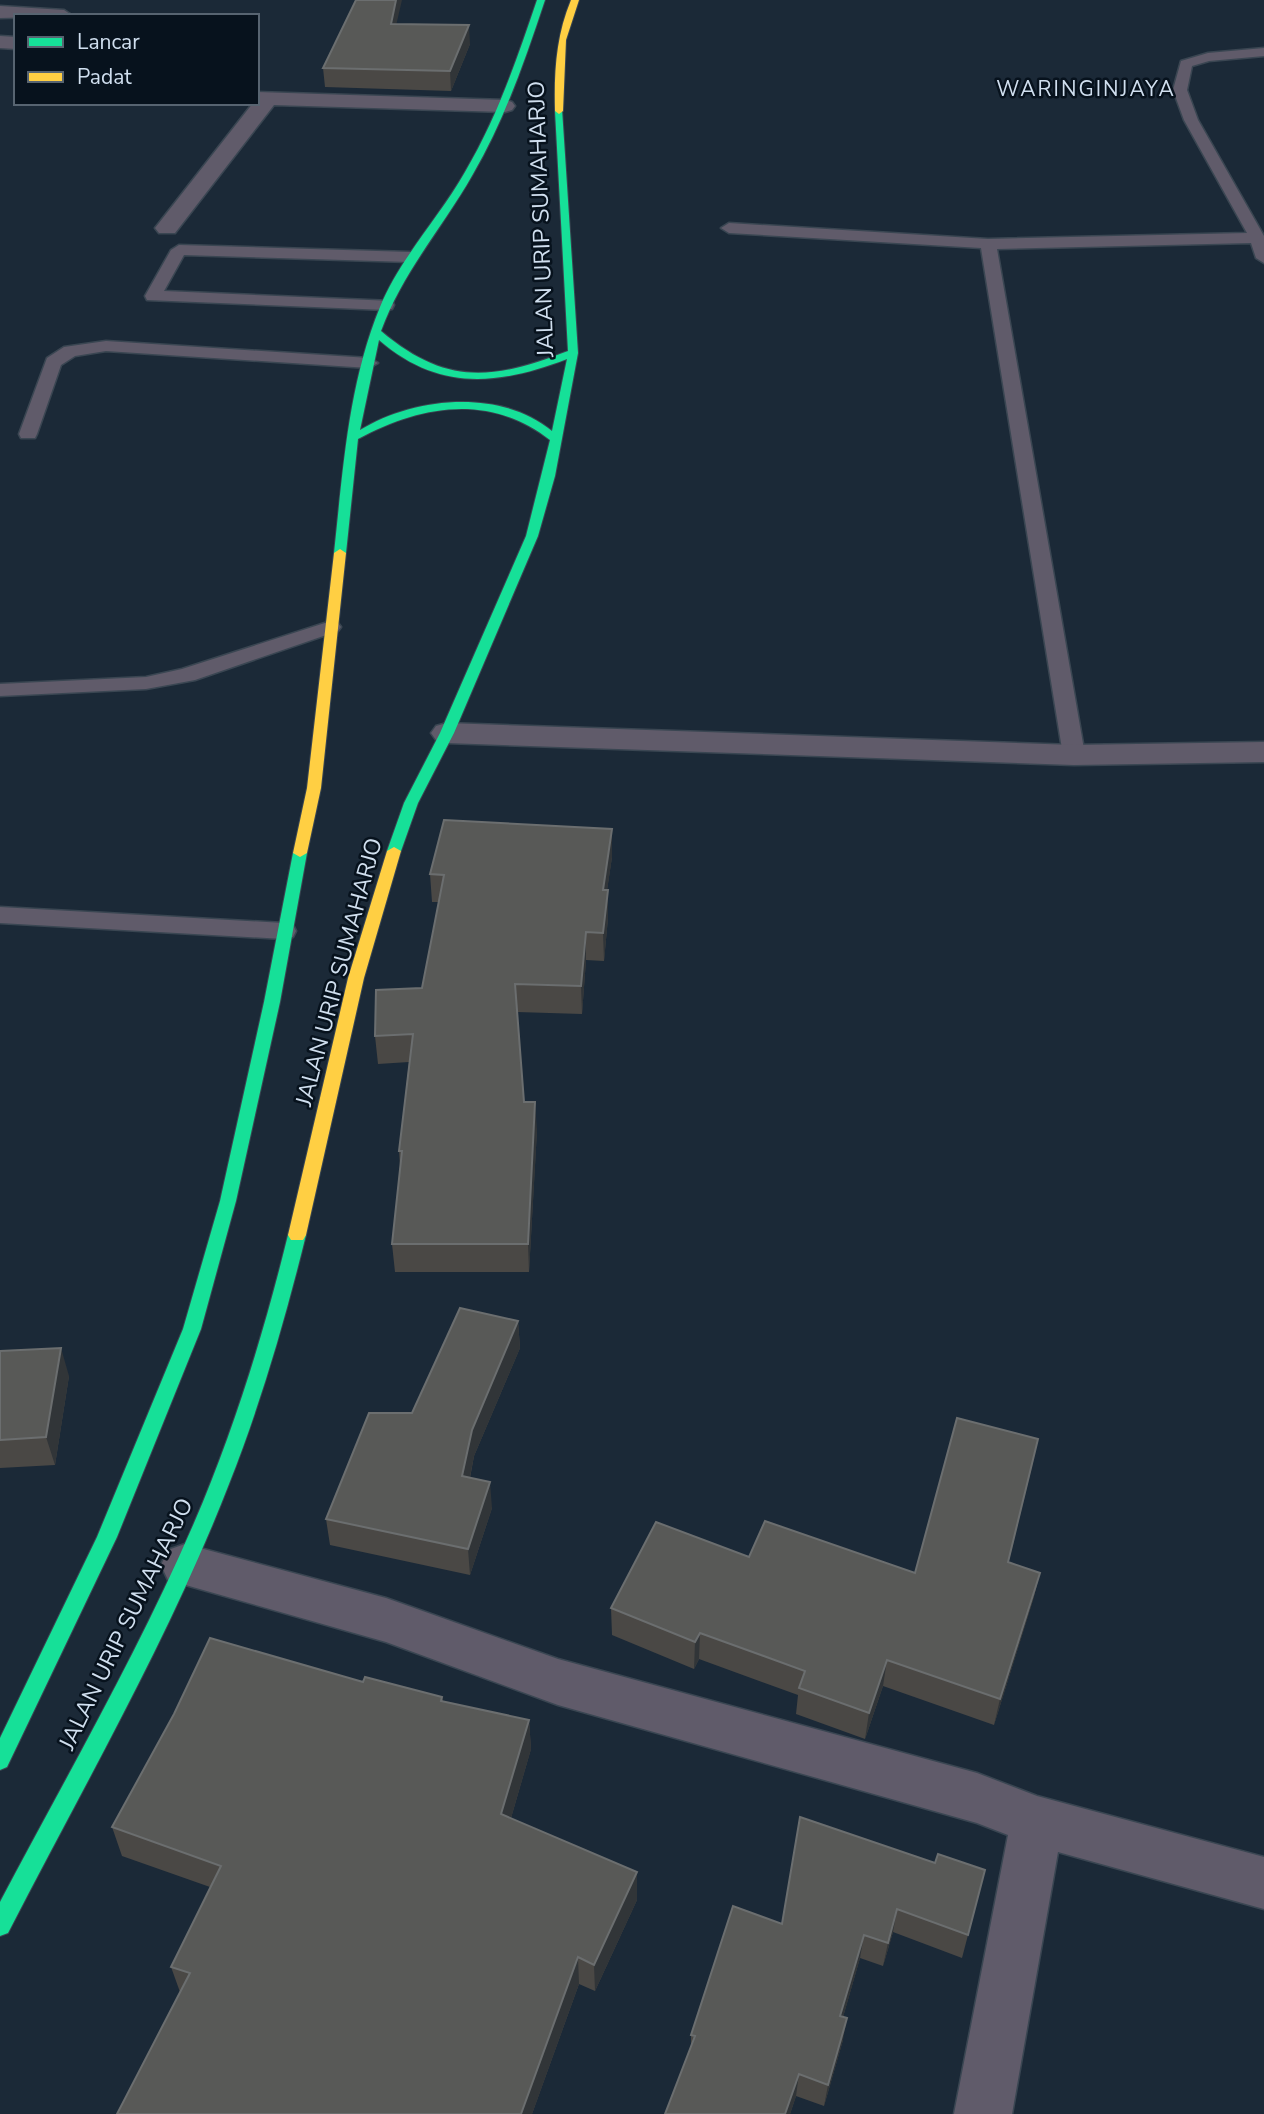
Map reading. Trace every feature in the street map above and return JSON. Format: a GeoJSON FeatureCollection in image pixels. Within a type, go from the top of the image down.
{"type":"FeatureCollection","features":[{"type":"Feature","properties":{"kind":"highway","name":"JALAN URIP SUMAHARJO"},"geometry":{"type":"LineString","coordinates":[[0,1760],[107,1537],[192,1329],[228,1200],[270,1016],[284,931],[314,788],[355,437],[376,332],[410,257],[469,175],[505,106],[541,0]]}},
{"type":"Feature","properties":{"kind":"highway","name":"JALAN URIP SUMAHARJO"},"geometry":{"type":"LineString","coordinates":[[0,1925],[185,1565],[237,1438],[275,1324],[356,978],[385,874],[411,803],[447,733],[532,536],[556,439],[573,353],[570,269],[559,145],[558,62],[564,23],[575,0]]}},
{"type":"Feature","properties":{"kind":"highway"},"geometry":{"type":"LineString","coordinates":[[376,332],[390,350],[411,364],[441,373],[477,376],[514,374],[547,366],[573,353]]}},
{"type":"Feature","properties":{"kind":"highway"},"geometry":{"type":"LineString","coordinates":[[355,437],[383,420],[420,410],[461,407],[500,411],[534,422],[556,439]]}},
{"type":"Feature","properties":{"kind":"street"},"geometry":{"type":"LineString","coordinates":[[0,12],[32,14]]}},
{"type":"Feature","properties":{"kind":"street"},"geometry":{"type":"LineString","coordinates":[[262,98],[505,106]]}},
{"type":"Feature","properties":{"kind":"street"},"geometry":{"type":"LineString","coordinates":[[167,228],[257,105]]}},
{"type":"Feature","properties":{"kind":"street"},"geometry":{"type":"LineString","coordinates":[[447,733],[1074,755],[1264,752]]}},
{"type":"Feature","properties":{"kind":"street"},"geometry":{"type":"LineString","coordinates":[[185,1565],[386,1620],[558,1682],[977,1798],[1037,1821],[1264,1882]]}},
{"type":"Feature","properties":{"kind":"street"},"geometry":{"type":"LineString","coordinates":[[983,2114],[1037,1821]]}},
{"type":"Feature","properties":{"kind":"lane"},"geometry":{"type":"LineString","coordinates":[[1264,52],[1208,57],[1186,64],[1180,90],[1191,120],[1257,239],[1264,258]]}},
{"type":"Feature","properties":{"kind":"lane"},"geometry":{"type":"LineString","coordinates":[[729,228],[988,244],[1257,239]]}},
{"type":"Feature","properties":{"kind":"lane"},"geometry":{"type":"LineString","coordinates":[[988,244],[1074,755]]}},
{"type":"Feature","properties":{"kind":"lane"},"geometry":{"type":"LineString","coordinates":[[386,305],[153,296],[178,250],[410,257]]}},
{"type":"Feature","properties":{"kind":"lane"},"geometry":{"type":"LineString","coordinates":[[28,434],[53,362],[71,351],[106,346],[369,363]]}},
{"type":"Feature","properties":{"kind":"lane"},"geometry":{"type":"LineString","coordinates":[[0,690],[146,683],[187,675],[331,627]]}},
{"type":"Feature","properties":{"kind":"lane"},"geometry":{"type":"LineString","coordinates":[[0,915],[284,931]]}},
{"type":"Feature","properties":{"kind":"building"},"geometry":{"type":"Polygon","coordinates":[[[356,0],[396,0],[391,24],[469,25],[450,71],[323,68],[356,0]]]}},
{"type":"Feature","properties":{"kind":"building"},"geometry":{"type":"Polygon","coordinates":[[[444,820],[612,829],[603,890],[608,890],[603,933],[586,932],[581,986],[515,984],[524,1102],[535,1102],[528,1244],[392,1244],[402,1151],[399,1151],[413,1034],[375,1036],[376,990],[422,988],[444,875],[430,874],[444,820]]]}},
{"type":"Feature","properties":{"kind":"building"},"geometry":{"type":"Polygon","coordinates":[[[460,1308],[518,1321],[472,1430],[462,1476],[490,1482],[468,1549],[326,1519],[369,1413],[412,1413],[460,1308]]]}},
{"type":"Feature","properties":{"kind":"building"},"geometry":{"type":"Polygon","coordinates":[[[61,1348],[46,1437],[0,1440],[0,1351],[61,1348]]]}},
{"type":"Feature","properties":{"kind":"building"},"geometry":{"type":"Polygon","coordinates":[[[957,1418],[1038,1439],[1008,1562],[1040,1573],[1000,1699],[887,1660],[869,1713],[799,1688],[805,1671],[700,1633],[695,1642],[611,1608],[656,1522],[749,1557],[765,1521],[915,1573],[957,1418]]]}},
{"type":"Feature","properties":{"kind":"building"},"geometry":{"type":"Polygon","coordinates":[[[210,1638],[363,1682],[365,1677],[442,1697],[441,1701],[529,1720],[501,1814],[637,1872],[594,1965],[578,1957],[521,2114],[117,2114],[190,1973],[171,1967],[221,1866],[112,1827],[174,1714],[210,1638]]]}},
{"type":"Feature","properties":{"kind":"building"},"geometry":{"type":"Polygon","coordinates":[[[800,1817],[935,1863],[938,1854],[985,1870],[968,1935],[897,1909],[888,1943],[864,1935],[840,2016],[847,2018],[828,2085],[799,2074],[785,2114],[665,2114],[695,2036],[691,2035],[733,1906],[782,1924],[800,1817]]]}},
{"type":"Feature","properties":{"kind":"traffic: fast"},"geometry":{"type":"LineString","coordinates":[[340,553],[360,397],[366,367],[385,307],[403,271],[460,189],[482,151],[510,88],[541,0]]}},
{"type":"Feature","properties":{"kind":"traffic: fast"},"geometry":{"type":"LineString","coordinates":[[394,851],[411,803],[447,733],[532,536],[549,476],[573,353],[559,111]]}},
{"type":"Feature","properties":{"kind":"traffic: fast"},"geometry":{"type":"LineString","coordinates":[[376,332],[422,365],[445,373],[470,377],[520,371],[573,353]]}},
{"type":"Feature","properties":{"kind":"traffic: fast"},"geometry":{"type":"LineString","coordinates":[[355,437],[396,416],[443,406],[467,406],[491,408],[513,414],[535,423],[556,439]]}},
{"type":"Feature","properties":{"kind":"traffic: fast"},"geometry":{"type":"LineString","coordinates":[[0,1760],[107,1537],[192,1329],[228,1201],[272,1002],[300,853]]}},
{"type":"Feature","properties":{"kind":"traffic: fast"},"geometry":{"type":"LineString","coordinates":[[0,1925],[140,1656],[202,1526],[235,1445],[263,1362],[297,1235]]}},
{"type":"Feature","properties":{"kind":"traffic: slow"},"geometry":{"type":"LineString","coordinates":[[559,111],[562,40],[575,0]]}},
{"type":"Feature","properties":{"kind":"traffic: slow"},"geometry":{"type":"LineString","coordinates":[[300,853],[314,788],[340,553]]}},
{"type":"Feature","properties":{"kind":"traffic: slow"},"geometry":{"type":"LineString","coordinates":[[297,1235],[356,978],[394,851]]}},
{"type":"Feature","properties":{"kind":"district","name":"WARINGINJAYA"},"geometry":{"type":"Point","coordinates":[1086,89]}}]}
